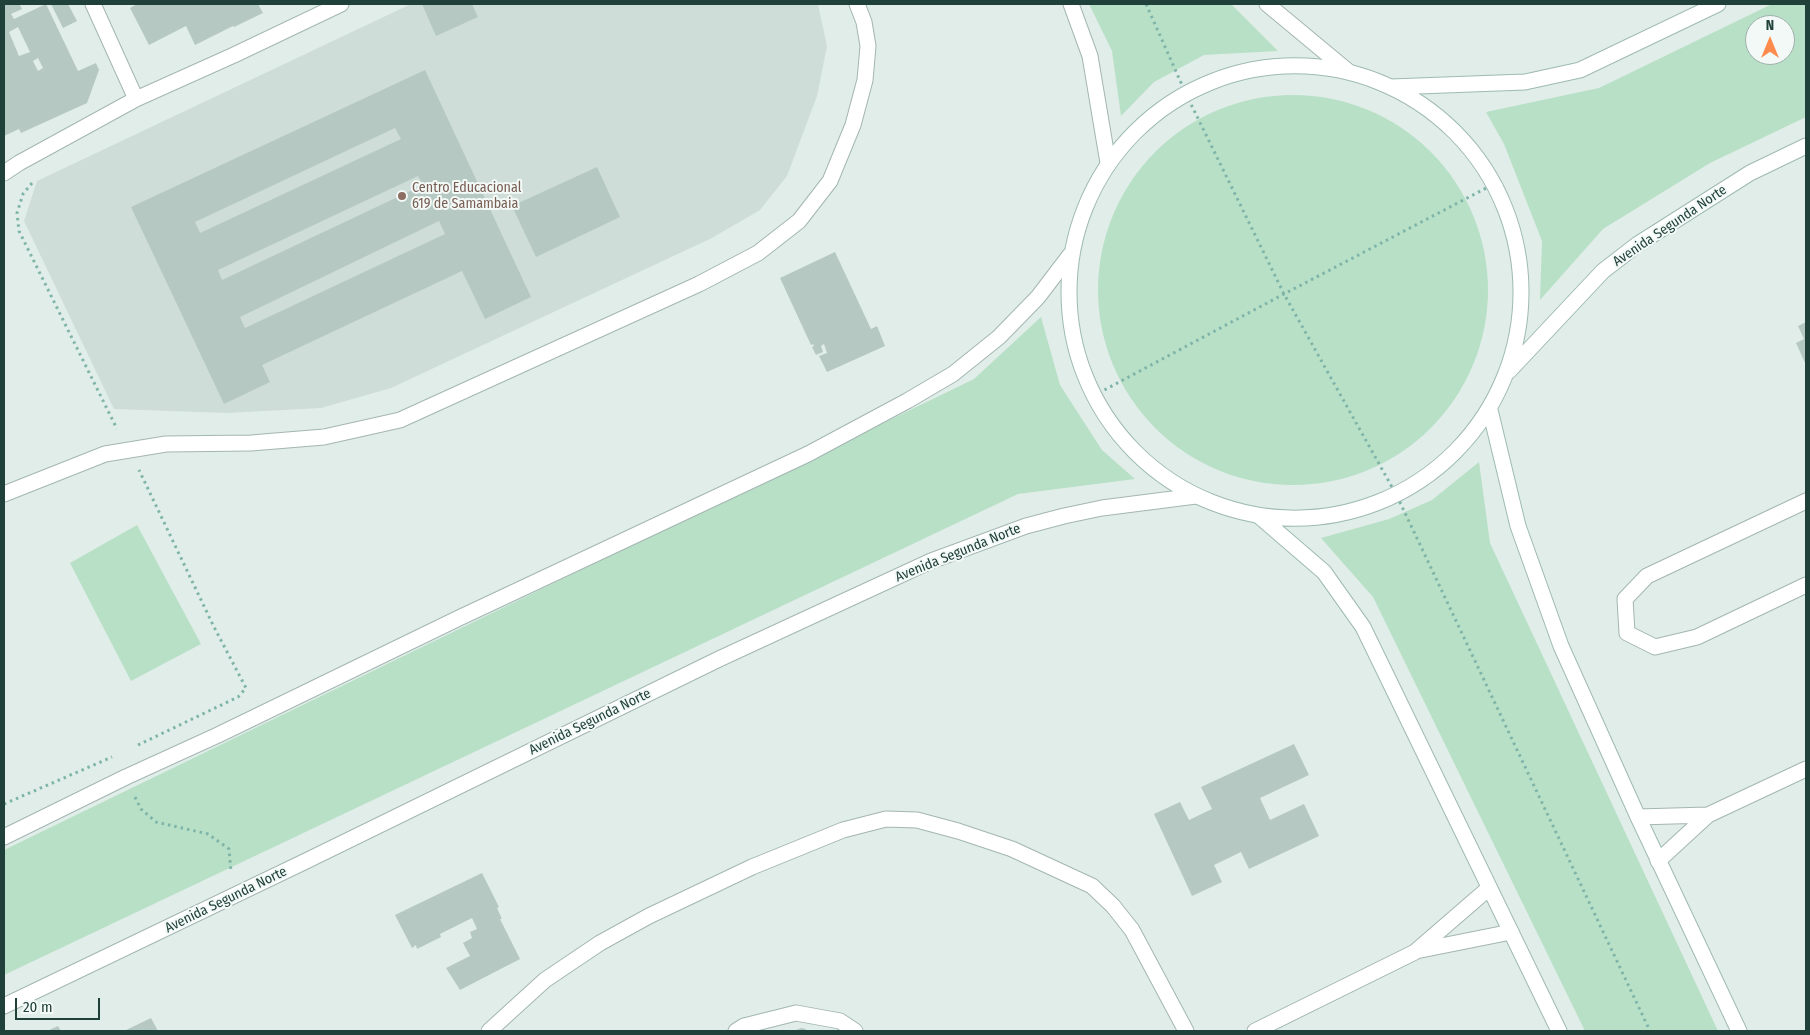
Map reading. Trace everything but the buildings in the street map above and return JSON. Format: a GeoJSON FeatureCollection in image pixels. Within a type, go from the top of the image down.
{"type":"FeatureCollection","features":[{"type":"Feature","properties":{"kind":"street"},"geometry":{"type":"LineString","coordinates":[[93,4],[136,99]]}},
{"type":"Feature","properties":{"kind":"street"},"geometry":{"type":"LineString","coordinates":[[4,173],[136,99],[234,55],[316,9],[342,4]]}},
{"type":"Feature","properties":{"kind":"street"},"geometry":{"type":"LineString","coordinates":[[4,494],[105,454],[166,444],[251,443],[324,438],[400,420],[699,284],[758,253],[799,222],[830,181],[853,125],[865,80],[868,46],[864,22],[857,4]]}},
{"type":"Feature","properties":{"kind":"street"},"geometry":{"type":"LineString","coordinates":[[1071,4],[1090,56],[1108,164]]}},
{"type":"Feature","properties":{"kind":"street"},"geometry":{"type":"LineString","coordinates":[[1268,4],[1349,72]]}},
{"type":"Feature","properties":{"kind":"street"},"geometry":{"type":"LineString","coordinates":[[1391,87],[1525,82],[1580,70],[1718,4]]}},
{"type":"Feature","properties":{"kind":"street"},"geometry":{"type":"LineString","coordinates":[[1294,66],[1349,72],[1391,87],[1460,136],[1506,206],[1523,288],[1509,372],[1490,410],[1450,459],[1397,496],[1330,517],[1259,516],[1196,496],[1136,454],[1093,396],[1070,327],[1070,255],[1084,207],[1108,164],[1143,124],[1186,94],[1238,73],[1294,66]]}},
{"type":"Feature","properties":{"kind":"street","name":"Avenida Segunda Norte"},"geometry":{"type":"LineString","coordinates":[[1509,372],[1603,272],[1638,244],[1750,173],[1806,146]]}},
{"type":"Feature","properties":{"kind":"street"},"geometry":{"type":"LineString","coordinates":[[4,838],[126,777],[808,454],[907,401],[954,374],[999,338],[1038,297],[1070,255]]}},
{"type":"Feature","properties":{"kind":"street"},"geometry":{"type":"LineString","coordinates":[[1490,410],[1518,526],[1561,646],[1658,861],[1739,1031]]}},
{"type":"Feature","properties":{"kind":"street","name":"Avenida Segunda Norte"},"geometry":{"type":"LineString","coordinates":[[4,1006],[719,659],[931,561],[1026,526],[1064,516],[1102,508],[1196,496]]}},
{"type":"Feature","properties":{"kind":"street"},"geometry":{"type":"LineString","coordinates":[[1806,501],[1647,576],[1626,599],[1627,633],[1655,647],[1697,636],[1806,586]]}},
{"type":"Feature","properties":{"kind":"street"},"geometry":{"type":"LineString","coordinates":[[1259,516],[1324,572],[1362,627],[1559,1031]]}},
{"type":"Feature","properties":{"kind":"street"},"geometry":{"type":"LineString","coordinates":[[1658,861],[1708,815],[1806,769]]}},
{"type":"Feature","properties":{"kind":"street"},"geometry":{"type":"LineString","coordinates":[[1638,817],[1708,815]]}},
{"type":"Feature","properties":{"kind":"street"},"geometry":{"type":"LineString","coordinates":[[489,1031],[545,980],[600,943],[648,916],[752,867],[843,830],[886,819],[917,820],[958,831],[1012,849],[1092,886],[1113,906],[1132,930],[1186,1031]]}},
{"type":"Feature","properties":{"kind":"street"},"geometry":{"type":"LineString","coordinates":[[1255,1031],[1414,952],[1489,888]]}},
{"type":"Feature","properties":{"kind":"street"},"geometry":{"type":"LineString","coordinates":[[1414,952],[1511,932]]}},
{"type":"Feature","properties":{"kind":"street"},"geometry":{"type":"LineString","coordinates":[[736,1031],[744,1026],[796,1013],[840,1021],[855,1031]]}},
{"type":"Feature","properties":{"kind":"path"},"geometry":{"type":"LineString","coordinates":[[1146,4],[1186,94],[1284,294],[1397,496],[1650,1031]]}},
{"type":"Feature","properties":{"kind":"path"},"geometry":{"type":"LineString","coordinates":[[32,181],[23,194],[17,213],[19,231],[110,418],[130,450],[213,625],[246,688],[238,697],[134,746]]}},
{"type":"Feature","properties":{"kind":"path"},"geometry":{"type":"LineString","coordinates":[[1093,396],[1492,185]]}},
{"type":"Feature","properties":{"kind":"path"},"geometry":{"type":"LineString","coordinates":[[4,804],[117,754],[141,809],[156,822],[208,834],[230,849],[232,896]]}},
{"type":"Feature","properties":{"kind":"shaded area","name":"Centro Educacional 619 de Samambaia"},"geometry":{"type":"Polygon","coordinates":[[[411,4],[818,4],[827,46],[817,96],[787,176],[760,210],[712,238],[391,388],[321,408],[227,413],[114,409],[24,221],[37,181],[411,4]]]}},
{"type":"Feature","properties":{"kind":"green space"},"geometry":{"type":"Polygon","coordinates":[[[1089,4],[1231,4],[1278,51],[1204,55],[1154,82],[1121,116],[1112,51],[1089,4]]]}},
{"type":"Feature","properties":{"kind":"green space"},"geometry":{"type":"Polygon","coordinates":[[[1772,4],[1806,4],[1806,117],[1710,163],[1603,229],[1540,300],[1542,241],[1504,144],[1486,112],[1599,88],[1745,17],[1745,65],[1795,65],[1795,15],[1749,15],[1772,4]]]}},
{"type":"Feature","properties":{"kind":"green space"},"geometry":{"type":"Polygon","coordinates":[[[1293,95],[1331,99],[1350,103],[1368,110],[1401,128],[1431,152],[1455,182],[1473,215],[1480,233],[1484,252],[1488,290],[1484,328],[1480,347],[1473,365],[1455,398],[1431,428],[1401,452],[1368,470],[1350,477],[1331,481],[1293,485],[1255,481],[1236,477],[1218,470],[1185,452],[1155,428],[1131,398],[1113,365],[1106,347],[1102,328],[1098,290],[1102,252],[1106,233],[1113,215],[1131,182],[1155,152],[1185,128],[1218,110],[1236,103],[1255,99],[1293,95]]]}},
{"type":"Feature","properties":{"kind":"green space"},"geometry":{"type":"Polygon","coordinates":[[[1041,317],[1060,385],[1102,450],[1135,479],[1018,494],[4,975],[4,850],[974,379],[1041,317]]]}},
{"type":"Feature","properties":{"kind":"green space"},"geometry":{"type":"Polygon","coordinates":[[[1479,462],[1490,543],[1718,1031],[1585,1031],[1373,597],[1321,538],[1389,519],[1432,500],[1479,462]]]}},
{"type":"Feature","properties":{"kind":"green space"},"geometry":{"type":"Polygon","coordinates":[[[137,525],[201,644],[131,681],[70,563],[137,525]]]}},
{"type":"Feature","properties":{"kind":"place","name":"Centro Educacional 619 de Samambaia"},"geometry":{"type":"Point","coordinates":[402,196]}}]}
